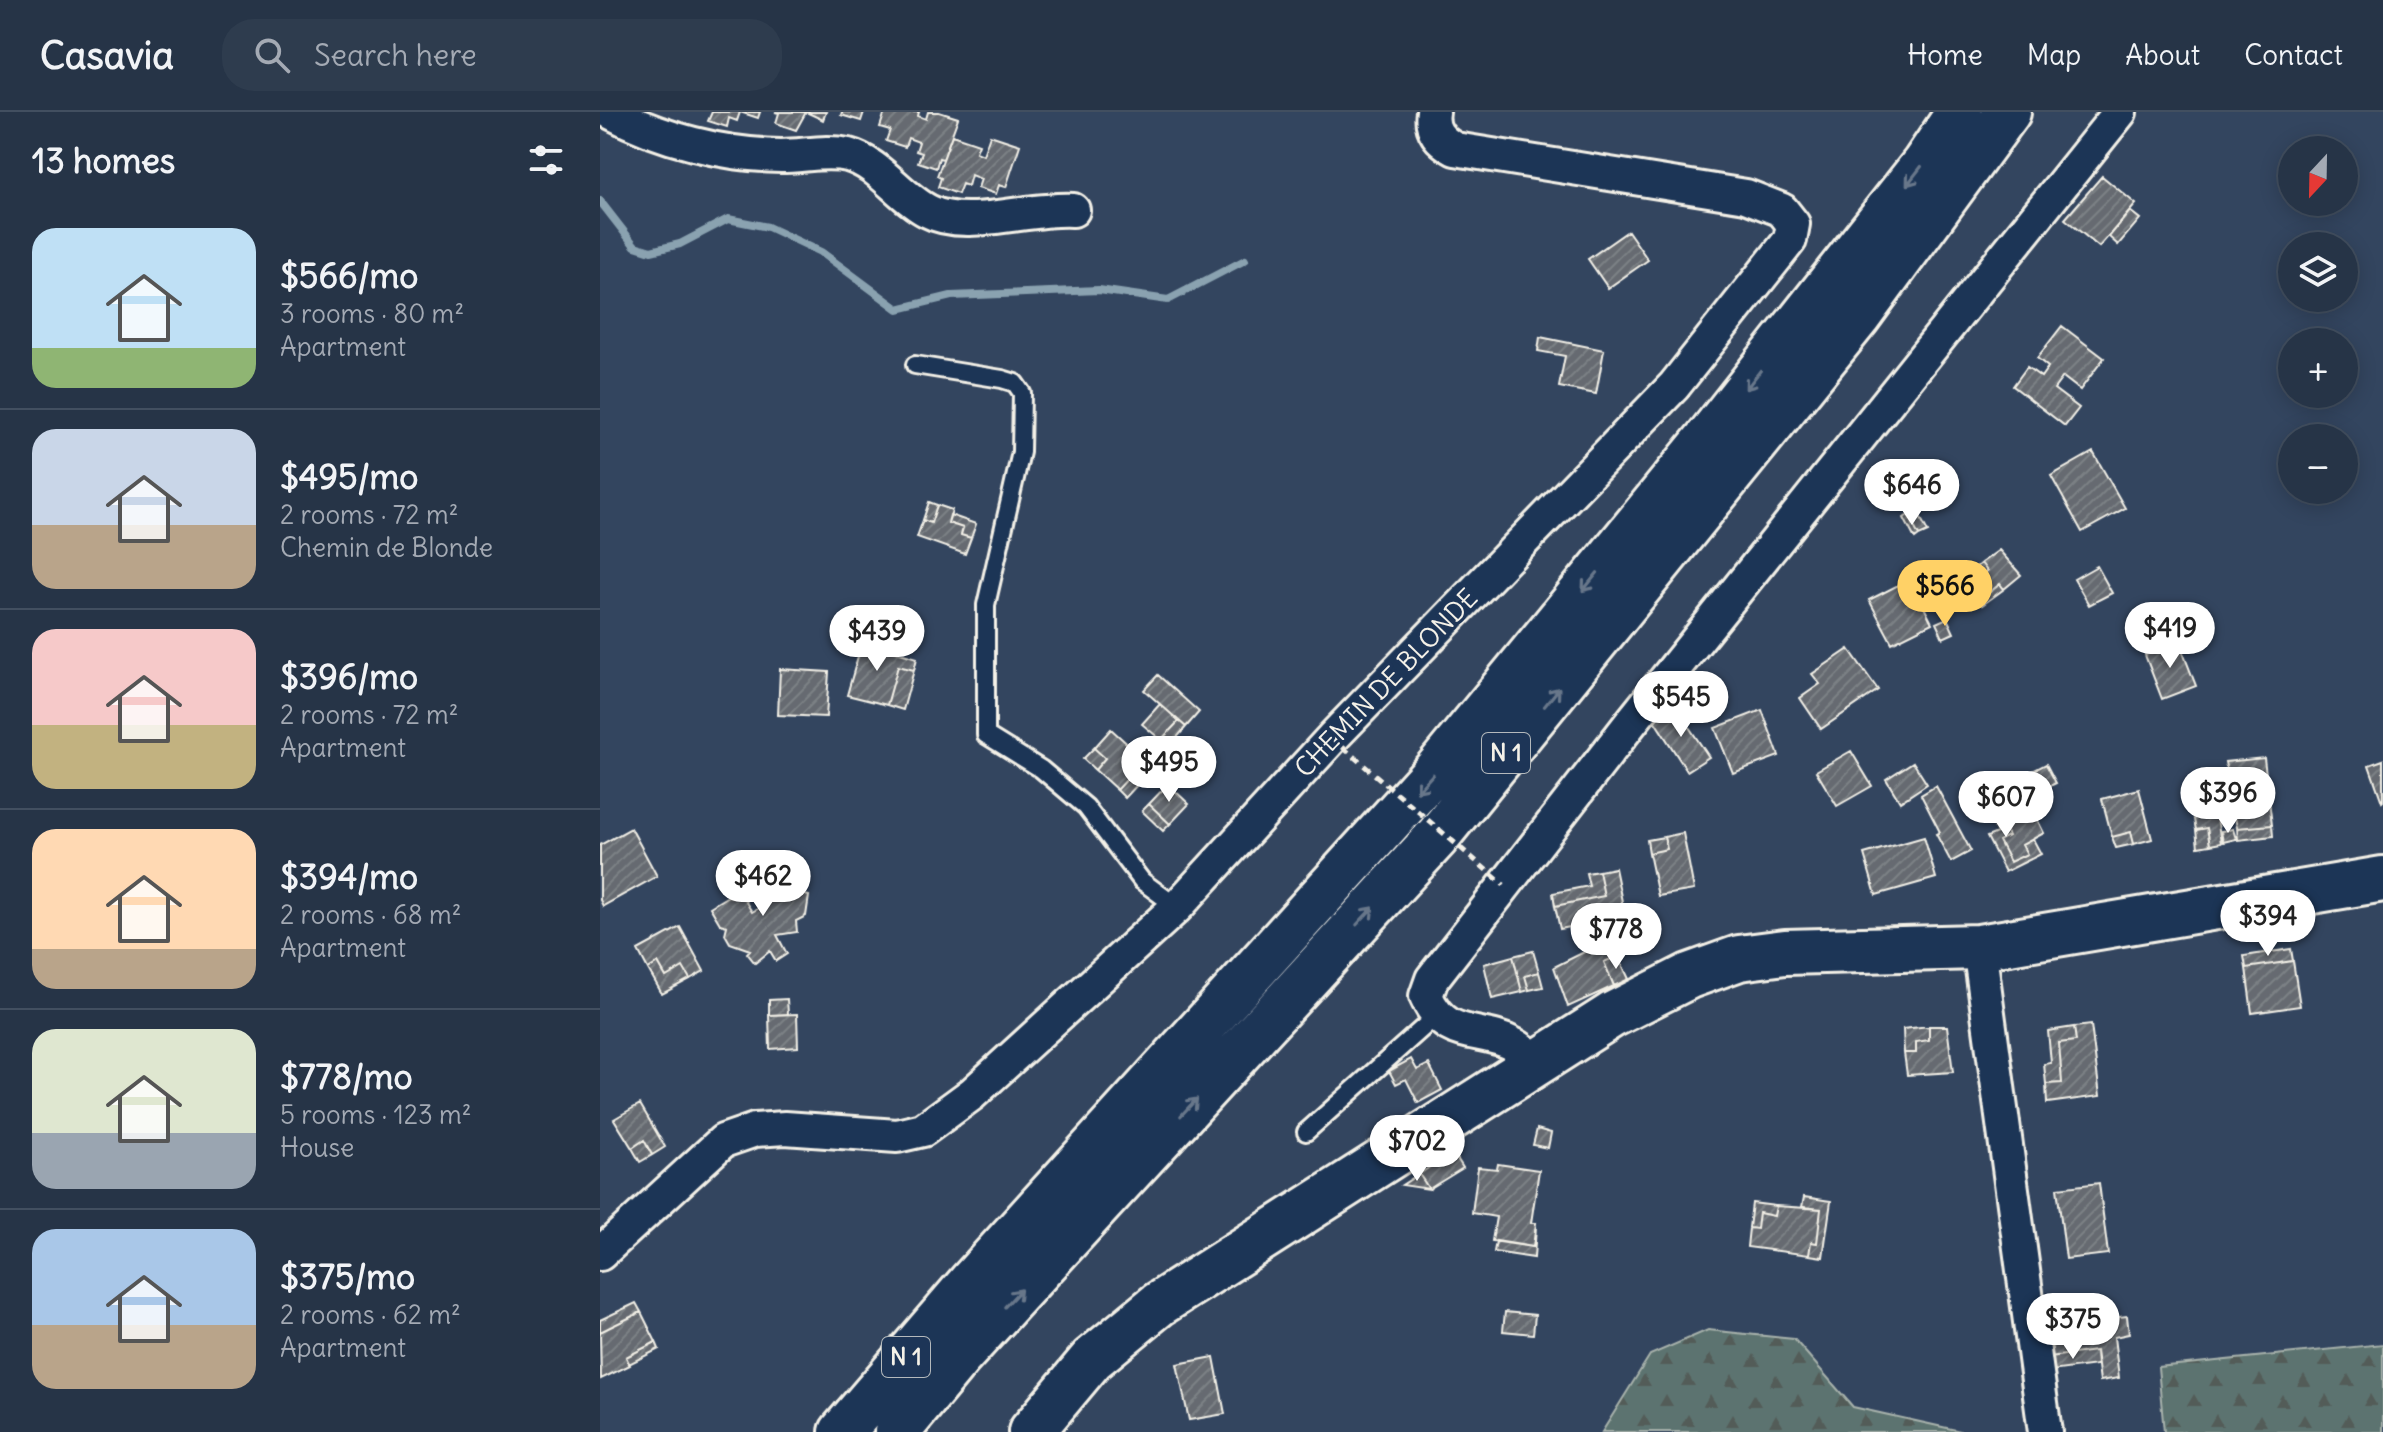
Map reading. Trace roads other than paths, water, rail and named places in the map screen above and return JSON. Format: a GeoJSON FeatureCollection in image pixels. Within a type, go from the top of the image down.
{"type":"FeatureCollection","features":[{"type":"Feature","properties":{"kind":"main road","name":"N 1"},"geometry":{"type":"LineString","coordinates":[[842,1432],[970,1283],[1437,769],[1717,427],[1924,164],[1959,112]]}},
{"type":"Feature","properties":{"kind":"main road","name":"N 1"},"geometry":{"type":"LineString","coordinates":[[897,1432],[960,1356],[1437,837],[1858,317],[2008,112]]}},
{"type":"Feature","properties":{"kind":"main road"},"geometry":{"type":"LineString","coordinates":[[1031,1432],[1092,1359],[1159,1304],[1540,1064],[1612,1015],[1689,976],[1739,958],[1785,952],[1979,947],[2383,879]]}},
{"type":"Feature","properties":{"kind":"street"},"geometry":{"type":"LineString","coordinates":[[610,112],[701,147],[780,156],[829,152],[851,156],[929,213],[973,220],[1023,211],[1073,210]]}},
{"type":"Feature","properties":{"kind":"street","name":"CHEMIN DE BLONDE"},"geometry":{"type":"LineString","coordinates":[[600,1254],[723,1141],[755,1130],[785,1128],[897,1136],[923,1130],[972,1094],[1177,907],[1332,738],[1674,386],[1790,240],[1793,224],[1782,210],[1746,196],[1455,149],[1440,141],[1431,122],[1433,112]]}},
{"type":"Feature","properties":{"kind":"street"},"geometry":{"type":"LineString","coordinates":[[1540,1064],[1513,1044],[1463,1032],[1435,1017],[1426,996],[1432,979],[2120,112]]}},
{"type":"Feature","properties":{"kind":"street"},"geometry":{"type":"LineString","coordinates":[[1979,947],[2045,1432]]}},
{"type":"Feature","properties":{"kind":"lane"},"geometry":{"type":"LineString","coordinates":[[915,365],[1002,379],[1015,383],[1022,393],[1021,452],[1005,533],[986,605],[986,735],[1041,769],[1086,807],[1142,881],[1177,907]]}},
{"type":"Feature","properties":{"kind":"lane"},"geometry":{"type":"LineString","coordinates":[[1306,1132],[1435,1017]]}},
{"type":"Feature","properties":{"kind":"waterway"},"geometry":{"type":"LineString","coordinates":[[600,201],[635,246],[651,251],[680,244],[728,219],[768,227],[821,252],[898,309],[951,296],[1099,290],[1168,300],[1245,260]]}}]}
